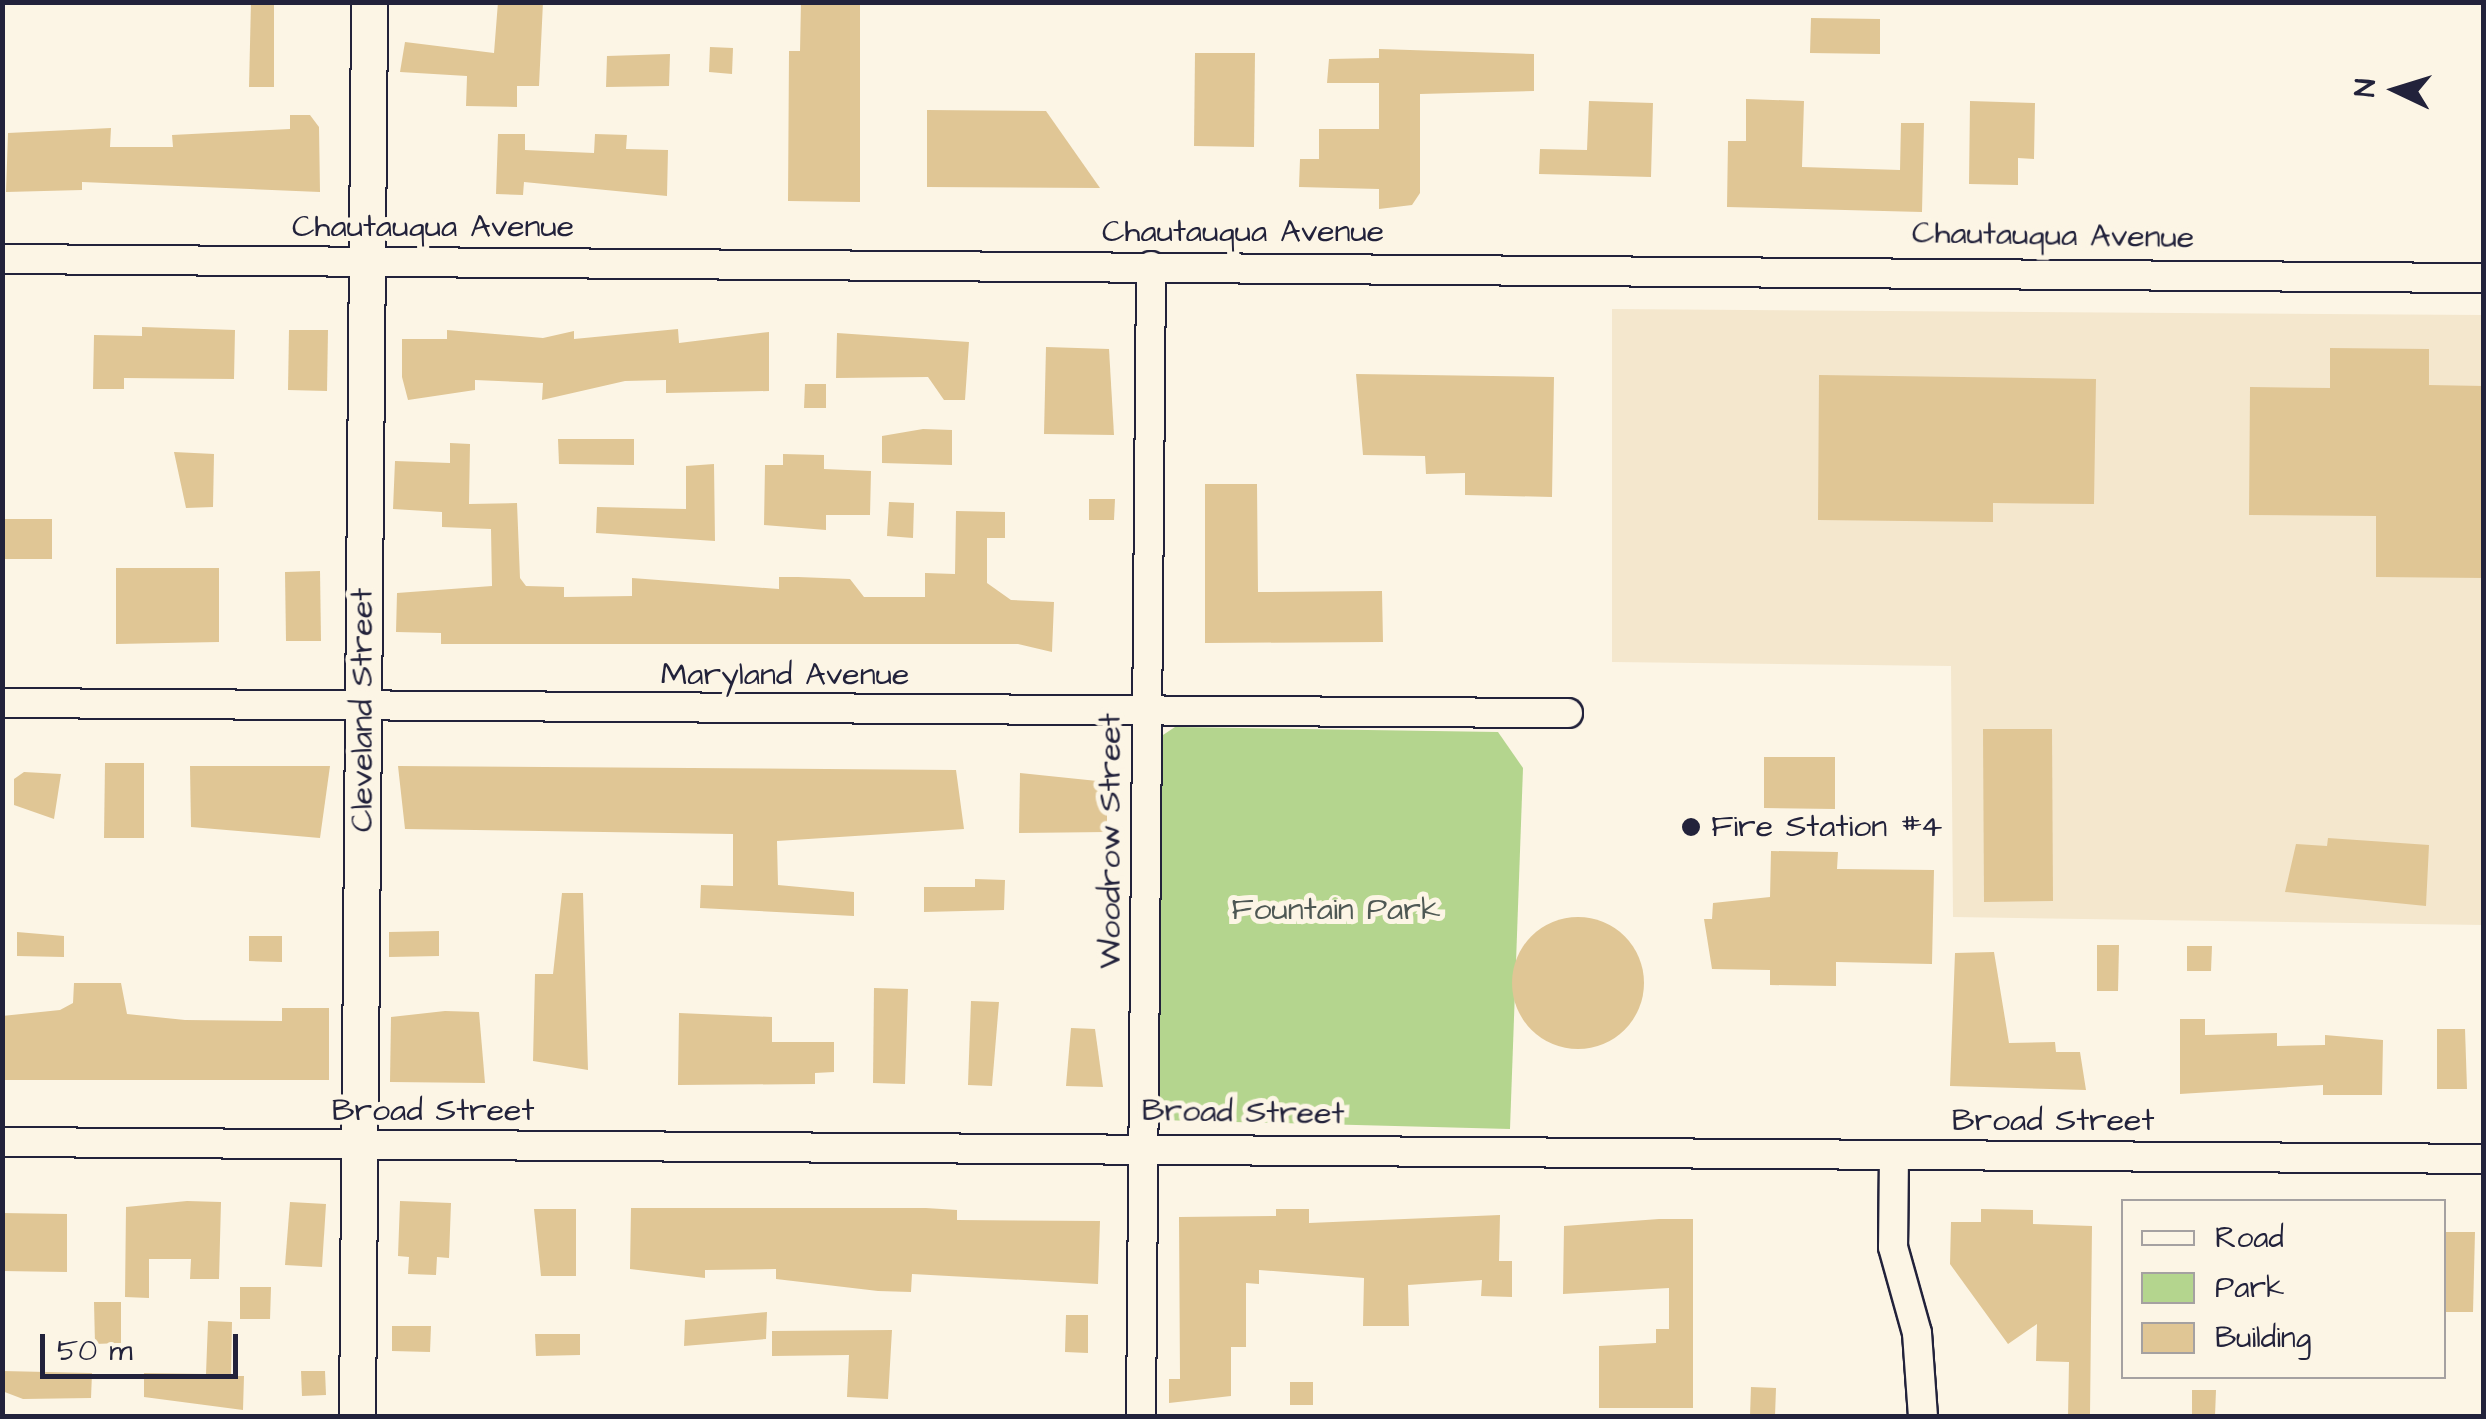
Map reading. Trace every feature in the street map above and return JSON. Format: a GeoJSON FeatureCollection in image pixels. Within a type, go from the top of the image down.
{"type":"FeatureCollection","features":[{"type":"Feature","properties":{"kind":"street","name":"Cleveland Street"},"geometry":{"type":"LineString","coordinates":[[357,1416],[369,2]]}},
{"type":"Feature","properties":{"kind":"street","name":"Chautauqua Avenue"},"geometry":{"type":"LineString","coordinates":[[2,259],[2484,278]]}},
{"type":"Feature","properties":{"kind":"street","name":"Woodrow Street"},"geometry":{"type":"LineString","coordinates":[[1142,1416],[1151,266]]}},
{"type":"Feature","properties":{"kind":"street","name":"Maryland Avenue"},"geometry":{"type":"LineString","coordinates":[[2,703],[1147,713],[1568,712]]}},
{"type":"Feature","properties":{"kind":"street","name":"Broad Street"},"geometry":{"type":"LineString","coordinates":[[2,1142],[2484,1158]]}},
{"type":"Feature","properties":{"kind":"street"},"geometry":{"type":"LineString","coordinates":[[1894,1155],[1893,1247],[1920,1352],[1923,1416]]}},
{"type":"Feature","properties":{"kind":"shaded area"},"geometry":{"type":"Polygon","coordinates":[[[1612,309],[2483,315],[2483,925],[1953,917],[1951,666],[1612,662],[1612,309]]]}},
{"type":"Feature","properties":{"kind":"green space","name":"Fountain Park"},"geometry":{"type":"Polygon","coordinates":[[[1175,727],[1498,732],[1523,768],[1510,1129],[1159,1120],[1157,739],[1175,727]]]}},
{"type":"Feature","properties":{"kind":"building"},"geometry":{"type":"Polygon","coordinates":[[[251,2],[274,2],[274,87],[249,87],[251,2]]]}},
{"type":"Feature","properties":{"kind":"building"},"geometry":{"type":"Polygon","coordinates":[[[498,2],[543,2],[539,86],[517,86],[517,107],[466,106],[467,76],[400,72],[405,42],[494,53],[498,2]]]}},
{"type":"Feature","properties":{"kind":"building"},"geometry":{"type":"Polygon","coordinates":[[[801,2],[860,2],[860,202],[788,201],[789,51],[800,51],[801,2]]]}},
{"type":"Feature","properties":{"kind":"building"},"geometry":{"type":"Polygon","coordinates":[[[1811,18],[1880,19],[1880,54],[1810,53],[1811,18]]]}},
{"type":"Feature","properties":{"kind":"building"},"geometry":{"type":"Polygon","coordinates":[[[710,47],[733,48],[732,74],[709,72],[710,47]]]}},
{"type":"Feature","properties":{"kind":"building"},"geometry":{"type":"Polygon","coordinates":[[[1379,49],[1534,54],[1534,91],[1420,94],[1420,193],[1412,205],[1379,209],[1379,189],[1299,187],[1300,159],[1319,159],[1319,129],[1379,129],[1379,83],[1327,83],[1329,59],[1379,58],[1379,49]]]}},
{"type":"Feature","properties":{"kind":"building"},"geometry":{"type":"Polygon","coordinates":[[[1195,53],[1255,53],[1254,147],[1194,146],[1195,53]]]}},
{"type":"Feature","properties":{"kind":"building"},"geometry":{"type":"Polygon","coordinates":[[[670,54],[669,86],[606,87],[607,56],[670,54]]]}},
{"type":"Feature","properties":{"kind":"building"},"geometry":{"type":"Polygon","coordinates":[[[1746,99],[1804,101],[1802,167],[1900,170],[1901,123],[1924,123],[1922,212],[1727,207],[1728,141],[1746,141],[1746,99]]]}},
{"type":"Feature","properties":{"kind":"building"},"geometry":{"type":"Polygon","coordinates":[[[1589,101],[1653,103],[1651,177],[1539,174],[1540,149],[1587,150],[1589,101]]]}},
{"type":"Feature","properties":{"kind":"building"},"geometry":{"type":"Polygon","coordinates":[[[1970,101],[2035,103],[2034,159],[2018,158],[2018,185],[1969,184],[1970,101]]]}},
{"type":"Feature","properties":{"kind":"building"},"geometry":{"type":"Polygon","coordinates":[[[927,110],[1046,111],[1100,188],[927,187],[927,110]]]}},
{"type":"Feature","properties":{"kind":"building"},"geometry":{"type":"Polygon","coordinates":[[[290,115],[310,115],[319,127],[320,192],[82,182],[82,190],[6,192],[8,133],[111,128],[110,147],[173,147],[172,135],[290,129],[290,115]]]}},
{"type":"Feature","properties":{"kind":"building"},"geometry":{"type":"Polygon","coordinates":[[[498,134],[525,134],[525,150],[594,153],[595,134],[627,135],[626,149],[668,150],[667,196],[524,182],[523,195],[496,194],[498,134]]]}},
{"type":"Feature","properties":{"kind":"building"},"geometry":{"type":"Polygon","coordinates":[[[142,327],[235,330],[234,379],[124,378],[124,389],[93,389],[94,335],[142,336],[142,327]]]}},
{"type":"Feature","properties":{"kind":"building"},"geometry":{"type":"Polygon","coordinates":[[[678,329],[679,343],[769,332],[769,391],[666,393],[666,380],[625,381],[542,400],[543,383],[475,380],[475,390],[408,400],[402,377],[402,339],[447,339],[447,330],[543,338],[574,331],[574,339],[678,329]]]}},
{"type":"Feature","properties":{"kind":"building"},"geometry":{"type":"Polygon","coordinates":[[[289,330],[328,330],[327,391],[288,390],[289,330]]]}},
{"type":"Feature","properties":{"kind":"building"},"geometry":{"type":"Polygon","coordinates":[[[837,333],[969,342],[965,400],[944,400],[928,377],[836,378],[837,333]]]}},
{"type":"Feature","properties":{"kind":"building"},"geometry":{"type":"Polygon","coordinates":[[[1046,347],[1109,349],[1114,435],[1044,434],[1046,347]]]}},
{"type":"Feature","properties":{"kind":"building"},"geometry":{"type":"Polygon","coordinates":[[[2330,348],[2429,349],[2429,385],[2484,386],[2484,578],[2376,577],[2376,516],[2249,515],[2250,387],[2330,388],[2330,348]]]}},
{"type":"Feature","properties":{"kind":"building"},"geometry":{"type":"Polygon","coordinates":[[[1356,374],[1554,377],[1552,497],[1465,495],[1465,473],[1426,474],[1425,456],[1363,455],[1356,374]]]}},
{"type":"Feature","properties":{"kind":"building"},"geometry":{"type":"Polygon","coordinates":[[[1819,375],[2096,379],[2094,504],[1993,503],[1993,522],[1818,520],[1819,375]]]}},
{"type":"Feature","properties":{"kind":"building"},"geometry":{"type":"Polygon","coordinates":[[[805,384],[826,384],[826,408],[804,408],[805,384]]]}},
{"type":"Feature","properties":{"kind":"building"},"geometry":{"type":"Polygon","coordinates":[[[923,429],[952,430],[952,465],[882,463],[882,436],[923,429]]]}},
{"type":"Feature","properties":{"kind":"building"},"geometry":{"type":"Polygon","coordinates":[[[558,439],[634,439],[634,465],[559,464],[558,439]]]}},
{"type":"Feature","properties":{"kind":"building"},"geometry":{"type":"Polygon","coordinates":[[[450,443],[470,444],[469,504],[517,503],[520,578],[526,586],[564,587],[564,597],[632,596],[632,578],[779,589],[779,577],[798,577],[850,579],[864,597],[925,597],[925,573],[955,574],[956,511],[1005,512],[1005,538],[987,538],[987,583],[1011,600],[1054,602],[1052,652],[1018,644],[441,644],[441,633],[396,632],[397,593],[492,586],[491,529],[442,527],[442,512],[393,509],[395,461],[450,463],[450,443]]]}},
{"type":"Feature","properties":{"kind":"building"},"geometry":{"type":"Polygon","coordinates":[[[174,452],[214,454],[213,507],[186,508],[174,452]]]}},
{"type":"Feature","properties":{"kind":"building"},"geometry":{"type":"Polygon","coordinates":[[[783,454],[824,455],[824,469],[871,471],[870,515],[826,515],[826,530],[764,525],[765,465],[783,465],[783,454]]]}},
{"type":"Feature","properties":{"kind":"building"},"geometry":{"type":"Polygon","coordinates":[[[714,464],[715,541],[596,533],[597,507],[686,509],[686,466],[714,464]]]}},
{"type":"Feature","properties":{"kind":"building"},"geometry":{"type":"Polygon","coordinates":[[[1205,484],[1257,484],[1258,592],[1382,591],[1383,642],[1205,643],[1205,484]]]}},
{"type":"Feature","properties":{"kind":"building"},"geometry":{"type":"Polygon","coordinates":[[[1089,499],[1115,499],[1114,520],[1089,520],[1089,499]]]}},
{"type":"Feature","properties":{"kind":"building"},"geometry":{"type":"Polygon","coordinates":[[[889,502],[914,503],[913,538],[887,536],[889,502]]]}},
{"type":"Feature","properties":{"kind":"building"},"geometry":{"type":"Polygon","coordinates":[[[2,519],[52,519],[52,559],[2,559],[2,519]]]}},
{"type":"Feature","properties":{"kind":"building"},"geometry":{"type":"Polygon","coordinates":[[[116,568],[219,568],[219,642],[116,644],[116,568]]]}},
{"type":"Feature","properties":{"kind":"building"},"geometry":{"type":"Polygon","coordinates":[[[320,571],[321,641],[286,641],[285,572],[320,571]]]}},
{"type":"Feature","properties":{"kind":"building"},"geometry":{"type":"Polygon","coordinates":[[[1983,729],[2052,729],[2053,901],[1984,902],[1983,729]]]}},
{"type":"Feature","properties":{"kind":"building"},"geometry":{"type":"Polygon","coordinates":[[[1764,757],[1835,757],[1835,809],[1764,808],[1764,757]]]}},
{"type":"Feature","properties":{"kind":"building"},"geometry":{"type":"Polygon","coordinates":[[[105,763],[144,763],[144,838],[104,838],[105,763]]]}},
{"type":"Feature","properties":{"kind":"building"},"geometry":{"type":"Polygon","coordinates":[[[190,766],[330,766],[320,838],[191,827],[190,766]]]}},
{"type":"Feature","properties":{"kind":"building"},"geometry":{"type":"Polygon","coordinates":[[[398,766],[956,770],[964,829],[777,841],[778,885],[854,892],[854,916],[700,908],[701,885],[733,886],[733,834],[405,829],[398,766]]]}},
{"type":"Feature","properties":{"kind":"building"},"geometry":{"type":"Polygon","coordinates":[[[24,772],[61,774],[54,819],[14,805],[14,779],[24,772]]]}},
{"type":"Feature","properties":{"kind":"building"},"geometry":{"type":"Polygon","coordinates":[[[1020,773],[1107,782],[1107,832],[1019,833],[1020,773]]]}},
{"type":"Feature","properties":{"kind":"building"},"geometry":{"type":"Polygon","coordinates":[[[2328,838],[2429,845],[2426,906],[2285,892],[2296,844],[2327,846],[2328,838]]]}},
{"type":"Feature","properties":{"kind":"building"},"geometry":{"type":"Polygon","coordinates":[[[1771,851],[1838,852],[1837,869],[1934,870],[1932,964],[1836,962],[1836,986],[1770,985],[1770,970],[1712,969],[1704,919],[1712,919],[1713,903],[1770,897],[1771,851]]]}},
{"type":"Feature","properties":{"kind":"building"},"geometry":{"type":"Polygon","coordinates":[[[975,879],[1005,880],[1004,910],[924,912],[924,887],[975,887],[975,879]]]}},
{"type":"Feature","properties":{"kind":"building"},"geometry":{"type":"Polygon","coordinates":[[[562,893],[583,893],[588,1070],[533,1061],[535,974],[553,974],[562,893]]]}},
{"type":"Feature","properties":{"kind":"building"},"geometry":{"type":"Polygon","coordinates":[[[1578,917],[1603,922],[1625,936],[1639,958],[1644,983],[1639,1008],[1625,1030],[1603,1044],[1578,1049],[1553,1044],[1531,1030],[1517,1008],[1512,983],[1517,958],[1531,936],[1553,922],[1578,917]]]}},
{"type":"Feature","properties":{"kind":"building"},"geometry":{"type":"Polygon","coordinates":[[[439,931],[439,956],[389,957],[389,932],[439,931]]]}},
{"type":"Feature","properties":{"kind":"building"},"geometry":{"type":"Polygon","coordinates":[[[17,932],[64,936],[64,957],[17,956],[17,932]]]}},
{"type":"Feature","properties":{"kind":"building"},"geometry":{"type":"Polygon","coordinates":[[[249,936],[282,936],[282,962],[249,961],[249,936]]]}},
{"type":"Feature","properties":{"kind":"building"},"geometry":{"type":"Polygon","coordinates":[[[2097,945],[2119,945],[2118,991],[2097,991],[2097,945]]]}},
{"type":"Feature","properties":{"kind":"building"},"geometry":{"type":"Polygon","coordinates":[[[2187,946],[2212,946],[2211,971],[2187,971],[2187,946]]]}},
{"type":"Feature","properties":{"kind":"building"},"geometry":{"type":"Polygon","coordinates":[[[1994,952],[2009,1043],[2055,1042],[2056,1052],[2080,1052],[2086,1090],[1950,1086],[1955,953],[1994,952]]]}},
{"type":"Feature","properties":{"kind":"building"},"geometry":{"type":"Polygon","coordinates":[[[74,983],[121,983],[127,1014],[185,1020],[282,1021],[282,1008],[329,1008],[329,1080],[2,1080],[2,1016],[60,1010],[73,1003],[74,983]]]}},
{"type":"Feature","properties":{"kind":"building"},"geometry":{"type":"Polygon","coordinates":[[[874,988],[908,989],[905,1084],[873,1083],[874,988]]]}},
{"type":"Feature","properties":{"kind":"building"},"geometry":{"type":"Polygon","coordinates":[[[971,1001],[999,1002],[992,1086],[968,1085],[971,1001]]]}},
{"type":"Feature","properties":{"kind":"building"},"geometry":{"type":"Polygon","coordinates":[[[479,1012],[485,1083],[390,1082],[391,1017],[479,1012]]]}},
{"type":"Feature","properties":{"kind":"building"},"geometry":{"type":"Polygon","coordinates":[[[679,1013],[772,1017],[772,1042],[834,1042],[834,1072],[815,1073],[815,1084],[678,1085],[679,1013]]]}},
{"type":"Feature","properties":{"kind":"building"},"geometry":{"type":"Polygon","coordinates":[[[2180,1019],[2205,1019],[2205,1035],[2277,1033],[2277,1046],[2325,1045],[2325,1035],[2383,1040],[2382,1095],[2323,1095],[2323,1085],[2180,1094],[2180,1019]]]}},
{"type":"Feature","properties":{"kind":"building"},"geometry":{"type":"Polygon","coordinates":[[[1071,1028],[1095,1029],[1103,1087],[1066,1086],[1071,1028]]]}},
{"type":"Feature","properties":{"kind":"building"},"geometry":{"type":"Polygon","coordinates":[[[2437,1029],[2465,1029],[2467,1089],[2437,1089],[2437,1029]]]}},
{"type":"Feature","properties":{"kind":"building"},"geometry":{"type":"Polygon","coordinates":[[[400,1201],[451,1203],[449,1258],[437,1257],[436,1275],[408,1274],[409,1257],[398,1256],[400,1201]]]}},
{"type":"Feature","properties":{"kind":"building"},"geometry":{"type":"Polygon","coordinates":[[[221,1202],[219,1279],[190,1279],[191,1259],[149,1259],[149,1298],[125,1297],[126,1207],[221,1202]]]}},
{"type":"Feature","properties":{"kind":"building"},"geometry":{"type":"Polygon","coordinates":[[[290,1202],[326,1204],[322,1267],[285,1265],[290,1202]]]}},
{"type":"Feature","properties":{"kind":"building"},"geometry":{"type":"Polygon","coordinates":[[[631,1208],[926,1208],[957,1210],[957,1220],[1100,1221],[1098,1284],[912,1274],[911,1292],[878,1291],[776,1279],[776,1269],[705,1270],[705,1278],[630,1269],[631,1208]]]}},
{"type":"Feature","properties":{"kind":"building"},"geometry":{"type":"Polygon","coordinates":[[[534,1209],[576,1209],[576,1276],[541,1276],[534,1209]]]}},
{"type":"Feature","properties":{"kind":"building"},"geometry":{"type":"Polygon","coordinates":[[[1276,1209],[1309,1209],[1309,1223],[1500,1215],[1499,1261],[1512,1261],[1512,1297],[1481,1296],[1482,1280],[1408,1285],[1409,1326],[1363,1326],[1364,1278],[1259,1270],[1259,1284],[1246,1283],[1246,1347],[1231,1347],[1231,1396],[1169,1403],[1169,1379],[1180,1379],[1179,1217],[1276,1216],[1276,1209]]]}},
{"type":"Feature","properties":{"kind":"building"},"geometry":{"type":"Polygon","coordinates":[[[1981,1209],[2033,1210],[2033,1224],[2092,1226],[2090,1416],[2068,1416],[2069,1362],[2036,1361],[2037,1324],[2008,1344],[1950,1264],[1951,1222],[1981,1222],[1981,1209]]]}},
{"type":"Feature","properties":{"kind":"building"},"geometry":{"type":"Polygon","coordinates":[[[2,1213],[67,1214],[67,1272],[2,1271],[2,1213]]]}},
{"type":"Feature","properties":{"kind":"building"},"geometry":{"type":"Polygon","coordinates":[[[1693,1219],[1693,1408],[1599,1408],[1599,1346],[1656,1343],[1656,1329],[1669,1329],[1669,1288],[1563,1294],[1564,1226],[1693,1219]]]}},
{"type":"Feature","properties":{"kind":"building"},"geometry":{"type":"Polygon","coordinates":[[[2446,1232],[2475,1232],[2473,1312],[2446,1312],[2446,1232]]]}},
{"type":"Feature","properties":{"kind":"building"},"geometry":{"type":"Polygon","coordinates":[[[240,1287],[271,1287],[270,1319],[240,1319],[240,1287]]]}},
{"type":"Feature","properties":{"kind":"building"},"geometry":{"type":"Polygon","coordinates":[[[94,1302],[121,1302],[121,1343],[95,1344],[94,1302]]]}},
{"type":"Feature","properties":{"kind":"building"},"geometry":{"type":"Polygon","coordinates":[[[767,1312],[766,1339],[684,1346],[685,1320],[767,1312]]]}},
{"type":"Feature","properties":{"kind":"building"},"geometry":{"type":"Polygon","coordinates":[[[1066,1315],[1088,1315],[1088,1353],[1065,1352],[1066,1315]]]}},
{"type":"Feature","properties":{"kind":"building"},"geometry":{"type":"Polygon","coordinates":[[[208,1321],[232,1322],[231,1376],[244,1376],[243,1410],[144,1397],[144,1373],[206,1374],[208,1321]]]}},
{"type":"Feature","properties":{"kind":"building"},"geometry":{"type":"Polygon","coordinates":[[[392,1326],[431,1326],[430,1352],[392,1351],[392,1326]]]}},
{"type":"Feature","properties":{"kind":"building"},"geometry":{"type":"Polygon","coordinates":[[[892,1330],[888,1399],[847,1397],[849,1355],[772,1356],[772,1331],[892,1330]]]}},
{"type":"Feature","properties":{"kind":"building"},"geometry":{"type":"Polygon","coordinates":[[[535,1334],[580,1334],[580,1355],[536,1356],[535,1334]]]}},
{"type":"Feature","properties":{"kind":"building"},"geometry":{"type":"Polygon","coordinates":[[[2,1371],[92,1373],[91,1398],[23,1399],[2,1391],[2,1371]]]}},
{"type":"Feature","properties":{"kind":"building"},"geometry":{"type":"Polygon","coordinates":[[[301,1371],[325,1371],[326,1395],[302,1396],[301,1371]]]}},
{"type":"Feature","properties":{"kind":"building"},"geometry":{"type":"Polygon","coordinates":[[[1290,1382],[1313,1382],[1313,1405],[1290,1405],[1290,1382]]]}},
{"type":"Feature","properties":{"kind":"building"},"geometry":{"type":"Polygon","coordinates":[[[1751,1387],[1776,1388],[1775,1416],[1750,1416],[1751,1387]]]}},
{"type":"Feature","properties":{"kind":"building"},"geometry":{"type":"Polygon","coordinates":[[[2192,1390],[2216,1390],[2215,1416],[2192,1416],[2192,1390]]]}},
{"type":"Feature","properties":{"kind":"place","name":"Fire Station #4"},"geometry":{"type":"Point","coordinates":[1691,827]}}]}
